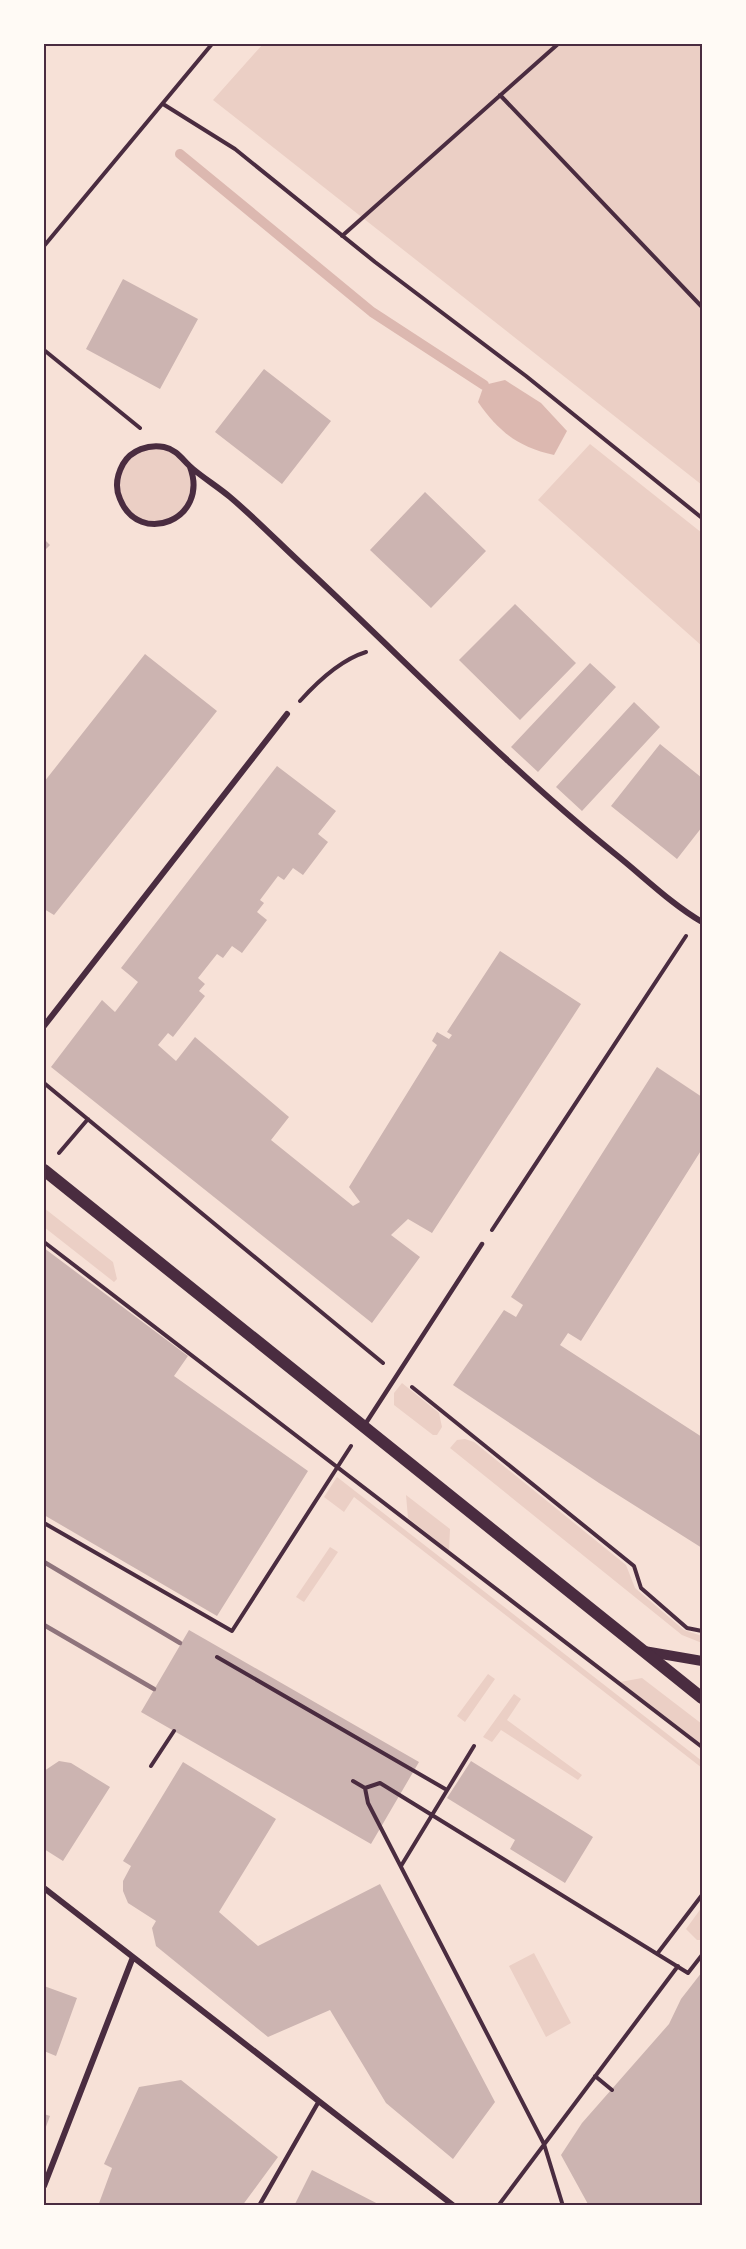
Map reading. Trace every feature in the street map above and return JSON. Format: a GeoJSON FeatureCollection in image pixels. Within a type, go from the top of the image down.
{"type":"FeatureCollection","features":[{"type":"Feature","properties":{"kind":"main road"},"geometry":{"type":"LineString","coordinates":[[44,1170],[702,1698]]}},
{"type":"Feature","properties":{"kind":"street"},"geometry":{"type":"LineString","coordinates":[[190,467],[194,477],[194,492],[184,512],[165,523],[153,524],[132,517],[118,496],[119,472],[133,453],[143,448],[164,447],[175,451],[190,467],[230,498],[388,645],[500,754],[588,831],[700,921]]}},
{"type":"Feature","properties":{"kind":"street"},"geometry":{"type":"LineString","coordinates":[[44,1026],[287,714]]}},
{"type":"Feature","properties":{"kind":"street"},"geometry":{"type":"LineString","coordinates":[[644,1651],[702,1661]]}},
{"type":"Feature","properties":{"kind":"street"},"geometry":{"type":"LineString","coordinates":[[44,1888],[454,2205]]}},
{"type":"Feature","properties":{"kind":"street"},"geometry":{"type":"LineString","coordinates":[[44,2186],[133,1958]]}},
{"type":"Feature","properties":{"kind":"lane"},"geometry":{"type":"LineString","coordinates":[[364,1426],[399,1376],[483,1244]]}},
{"type":"Feature","properties":{"kind":"lane"},"geometry":{"type":"LineString","coordinates":[[259,2205],[320,2102]]}},
{"type":"Feature","properties":{"kind":"path"},"geometry":{"type":"LineString","coordinates":[[44,246],[212,44]]}},
{"type":"Feature","properties":{"kind":"path"},"geometry":{"type":"LineString","coordinates":[[342,236],[558,44]]}},
{"type":"Feature","properties":{"kind":"path"},"geometry":{"type":"LineString","coordinates":[[500,95],[702,307]]}},
{"type":"Feature","properties":{"kind":"path"},"geometry":{"type":"LineString","coordinates":[[164,104],[235,149],[342,236],[526,376],[702,518]]}},
{"type":"Feature","properties":{"kind":"path"},"geometry":{"type":"LineString","coordinates":[[44,350],[164,447]]}},
{"type":"Feature","properties":{"kind":"path"},"geometry":{"type":"LineString","coordinates":[[287,714],[326,675],[356,655],[388,645]]}},
{"type":"Feature","properties":{"kind":"path"},"geometry":{"type":"LineString","coordinates":[[483,1244],[700,921]]}},
{"type":"Feature","properties":{"kind":"path"},"geometry":{"type":"LineString","coordinates":[[44,1083],[399,1376],[634,1566],[641,1588],[687,1628],[702,1631]]}},
{"type":"Feature","properties":{"kind":"path"},"geometry":{"type":"LineString","coordinates":[[44,1170],[88,1119]]}},
{"type":"Feature","properties":{"kind":"path"},"geometry":{"type":"LineString","coordinates":[[44,1242],[702,1747]]}},
{"type":"Feature","properties":{"kind":"path"},"geometry":{"type":"LineString","coordinates":[[44,1523],[232,1631],[364,1426]]}},
{"type":"Feature","properties":{"kind":"path"},"geometry":{"type":"LineString","coordinates":[[217,1657],[447,1790]]}},
{"type":"Feature","properties":{"kind":"path"},"geometry":{"type":"LineString","coordinates":[[151,1766],[174,1731]]}},
{"type":"Feature","properties":{"kind":"path"},"geometry":{"type":"LineString","coordinates":[[401,1866],[474,1746]]}},
{"type":"Feature","properties":{"kind":"path"},"geometry":{"type":"LineString","coordinates":[[353,1780],[365,1788],[368,1803],[544,2144],[562,2205]]}},
{"type":"Feature","properties":{"kind":"path"},"geometry":{"type":"LineString","coordinates":[[365,1788],[380,1783],[688,1973],[702,1955]]}},
{"type":"Feature","properties":{"kind":"path"},"geometry":{"type":"LineString","coordinates":[[657,1954],[702,1895]]}},
{"type":"Feature","properties":{"kind":"path"},"geometry":{"type":"LineString","coordinates":[[498,2205],[678,1966]]}},
{"type":"Feature","properties":{"kind":"path"},"geometry":{"type":"LineString","coordinates":[[595,2076],[612,2090]]}},
{"type":"Feature","properties":{"kind":"shaded area"},"geometry":{"type":"Polygon","coordinates":[[[263,44],[702,44],[702,485],[213,100],[263,44]]]}},
{"type":"Feature","properties":{"kind":"shaded area"},"geometry":{"type":"Polygon","coordinates":[[[505,380],[541,403],[567,431],[554,455],[530,448],[510,437],[478,402],[484,385],[505,380]]]}},
{"type":"Feature","properties":{"kind":"shaded area"},"geometry":{"type":"Polygon","coordinates":[[[590,444],[702,533],[702,646],[538,500],[590,444]]]}},
{"type":"Feature","properties":{"kind":"shaded area"},"geometry":{"type":"Polygon","coordinates":[[[155,447],[169,450],[182,458],[190,471],[193,485],[190,499],[182,512],[169,520],[155,523],[141,520],[128,512],[120,499],[117,485],[120,471],[128,458],[141,450],[155,447]]]}},
{"type":"Feature","properties":{"kind":"shaded area"},"geometry":{"type":"Polygon","coordinates":[[[44,1208],[113,1262],[117,1279],[114,1282],[44,1227],[44,1208]]]}},
{"type":"Feature","properties":{"kind":"shaded area"},"geometry":{"type":"Polygon","coordinates":[[[402,1383],[439,1413],[442,1427],[437,1435],[433,1435],[394,1405],[394,1393],[402,1383]]]}},
{"type":"Feature","properties":{"kind":"shaded area"},"geometry":{"type":"Polygon","coordinates":[[[465,1439],[474,1442],[626,1565],[635,1588],[684,1630],[702,1636],[702,1643],[682,1635],[450,1448],[457,1440],[465,1439]]]}},
{"type":"Feature","properties":{"kind":"shaded area"},"geometry":{"type":"Polygon","coordinates":[[[337,1477],[702,1761],[702,1768],[354,1497],[344,1512],[324,1497],[337,1477]]]}},
{"type":"Feature","properties":{"kind":"shaded area"},"geometry":{"type":"Polygon","coordinates":[[[406,1495],[450,1529],[449,1551],[408,1518],[406,1495]]]}},
{"type":"Feature","properties":{"kind":"shaded area"},"geometry":{"type":"Polygon","coordinates":[[[330,1547],[338,1552],[304,1602],[296,1597],[330,1547]]]}},
{"type":"Feature","properties":{"kind":"shaded area"},"geometry":{"type":"Polygon","coordinates":[[[488,1674],[495,1679],[465,1722],[457,1716],[488,1674]]]}},
{"type":"Feature","properties":{"kind":"shaded area"},"geometry":{"type":"Polygon","coordinates":[[[642,1678],[702,1724],[702,1745],[620,1682],[642,1678]]]}},
{"type":"Feature","properties":{"kind":"shaded area"},"geometry":{"type":"Polygon","coordinates":[[[514,1694],[521,1699],[507,1720],[582,1775],[578,1780],[501,1730],[492,1742],[483,1737],[514,1694]]]}},
{"type":"Feature","properties":{"kind":"shaded area"},"geometry":{"type":"Polygon","coordinates":[[[702,1907],[702,1940],[697,1940],[686,1929],[702,1907]]]}},
{"type":"Feature","properties":{"kind":"shaded area"},"geometry":{"type":"Polygon","coordinates":[[[534,1953],[571,2023],[546,2037],[509,1966],[534,1953]]]}},
{"type":"Feature","properties":{"kind":"building"},"geometry":{"type":"Polygon","coordinates":[[[123,279],[198,319],[160,389],[86,349],[123,279]]]}},
{"type":"Feature","properties":{"kind":"building"},"geometry":{"type":"Polygon","coordinates":[[[264,369],[331,421],[282,484],[215,432],[264,369]]]}},
{"type":"Feature","properties":{"kind":"building"},"geometry":{"type":"Polygon","coordinates":[[[425,492],[486,551],[431,608],[370,550],[425,492]]]}},
{"type":"Feature","properties":{"kind":"building"},"geometry":{"type":"Polygon","coordinates":[[[44,539],[50,545],[44,551],[44,539]]]}},
{"type":"Feature","properties":{"kind":"building"},"geometry":{"type":"Polygon","coordinates":[[[515,604],[576,663],[520,720],[459,660],[515,604]]]}},
{"type":"Feature","properties":{"kind":"building"},"geometry":{"type":"Polygon","coordinates":[[[145,654],[217,711],[54,915],[44,909],[44,782],[145,654]]]}},
{"type":"Feature","properties":{"kind":"building"},"geometry":{"type":"Polygon","coordinates":[[[590,663],[616,687],[538,772],[511,747],[590,663]]]}},
{"type":"Feature","properties":{"kind":"building"},"geometry":{"type":"Polygon","coordinates":[[[634,702],[660,727],[582,811],[556,787],[634,702]]]}},
{"type":"Feature","properties":{"kind":"building"},"geometry":{"type":"Polygon","coordinates":[[[660,744],[702,778],[702,827],[677,859],[611,806],[660,744]]]}},
{"type":"Feature","properties":{"kind":"building"},"geometry":{"type":"Polygon","coordinates":[[[277,766],[336,811],[318,834],[328,842],[303,875],[293,868],[284,880],[278,876],[260,900],[264,903],[257,912],[267,920],[242,953],[232,946],[223,958],[217,954],[198,978],[205,984],[199,991],[205,996],[173,1037],[168,1033],[158,1045],[176,1061],[195,1037],[289,1117],[271,1140],[353,1206],[360,1202],[349,1187],[437,1045],[432,1041],[437,1032],[449,1039],[452,1035],[447,1032],[500,951],[581,1004],[432,1233],[408,1219],[391,1235],[420,1257],[372,1323],[51,1067],[102,1000],[115,1012],[138,982],[121,968],[277,766]]]}},
{"type":"Feature","properties":{"kind":"building"},"geometry":{"type":"Polygon","coordinates":[[[657,1067],[702,1097],[702,1149],[581,1341],[568,1333],[560,1345],[702,1437],[702,1548],[599,1483],[453,1385],[504,1310],[516,1317],[523,1305],[511,1297],[657,1067]]]}},
{"type":"Feature","properties":{"kind":"building"},"geometry":{"type":"Polygon","coordinates":[[[44,1248],[188,1356],[174,1376],[308,1471],[217,1616],[44,1515],[44,1248]]]}},
{"type":"Feature","properties":{"kind":"building"},"geometry":{"type":"Polygon","coordinates":[[[189,1630],[419,1762],[371,1844],[141,1712],[189,1630]]]}},
{"type":"Feature","properties":{"kind":"building"},"geometry":{"type":"Polygon","coordinates":[[[59,1761],[71,1763],[110,1787],[63,1861],[44,1849],[44,1771],[59,1761]]]}},
{"type":"Feature","properties":{"kind":"building"},"geometry":{"type":"Polygon","coordinates":[[[471,1761],[593,1837],[565,1883],[510,1849],[515,1840],[447,1798],[471,1761]]]}},
{"type":"Feature","properties":{"kind":"building"},"geometry":{"type":"Polygon","coordinates":[[[183,1762],[276,1819],[219,1912],[258,1946],[380,1884],[495,2102],[453,2159],[386,2103],[330,2010],[268,2037],[156,1946],[152,1928],[156,1921],[128,1903],[123,1891],[123,1881],[131,1866],[123,1861],[183,1762]]]}},
{"type":"Feature","properties":{"kind":"building"},"geometry":{"type":"Polygon","coordinates":[[[702,1972],[702,2206],[589,2206],[561,2155],[582,2123],[669,2024],[681,1999],[702,1972]]]}},
{"type":"Feature","properties":{"kind":"building"},"geometry":{"type":"Polygon","coordinates":[[[44,1986],[77,1998],[56,2056],[44,2051],[44,1986]]]}},
{"type":"Feature","properties":{"kind":"building"},"geometry":{"type":"Polygon","coordinates":[[[181,2080],[278,2157],[242,2206],[98,2206],[112,2168],[104,2164],[139,2087],[181,2080]]]}},
{"type":"Feature","properties":{"kind":"building"},"geometry":{"type":"Polygon","coordinates":[[[44,2114],[50,2116],[44,2132],[44,2114]]]}},
{"type":"Feature","properties":{"kind":"building"},"geometry":{"type":"Polygon","coordinates":[[[312,2170],[382,2206],[294,2206],[312,2170]]]}},
{"type":"Feature","properties":{"kind":"waterway"},"geometry":{"type":"LineString","coordinates":[[180,154],[372,312],[484,385]]}},
{"type":"Feature","properties":{"kind":"railway"},"geometry":{"type":"LineString","coordinates":[[44,1562],[180,1643]]}},
{"type":"Feature","properties":{"kind":"railway"},"geometry":{"type":"LineString","coordinates":[[44,1625],[154,1689]]}}]}
